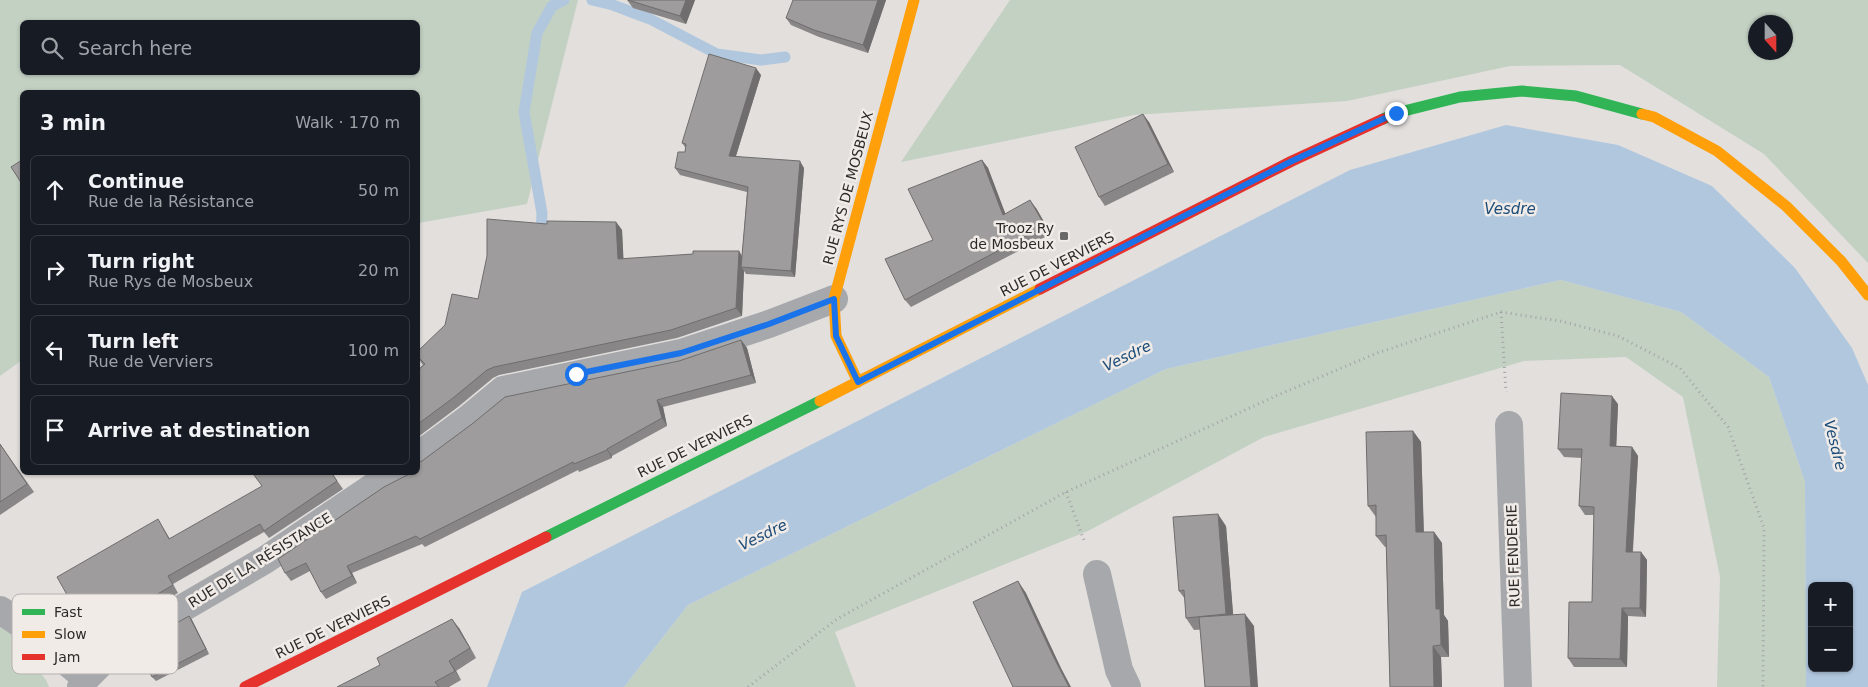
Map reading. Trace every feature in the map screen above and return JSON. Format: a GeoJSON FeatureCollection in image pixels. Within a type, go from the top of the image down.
{"type":"FeatureCollection","features":[{"type":"Feature","properties":{"kind":"main road","name":"RUE RYS DE MOSBEUX"},"geometry":{"type":"LineString","coordinates":[[858,382],[836,336],[834,299],[914,0]]}},
{"type":"Feature","properties":{"kind":"main road","name":"RUE DE VERVIERS"},"geometry":{"type":"LineString","coordinates":[[245,687],[858,382],[1292,161],[1396,113],[1460,97],[1522,91],[1576,96],[1654,117],[1717,151],[1786,206],[1841,261],[1868,295]]}},
{"type":"Feature","properties":{"kind":"street"},"geometry":{"type":"LineString","coordinates":[[420,455],[514,388],[681,353],[769,324],[834,299]]}},
{"type":"Feature","properties":{"kind":"street","name":"RUE FENDERIE"},"geometry":{"type":"LineString","coordinates":[[1509,425],[1518,687]]}},
{"type":"Feature","properties":{"kind":"street","name":"RUE DE LA RÉSISTANCE"},"geometry":{"type":"LineString","coordinates":[[178,611],[265,560],[391,475]]}},
{"type":"Feature","properties":{"kind":"street"},"geometry":{"type":"LineString","coordinates":[[1097,574],[1119,670],[1127,687]]}},
{"type":"Feature","properties":{"kind":"street"},"geometry":{"type":"LineString","coordinates":[[0,610],[12,618]]}},
{"type":"Feature","properties":{"kind":"path"},"geometry":{"type":"LineString","coordinates":[[1501,312],[1509,425]]}},
{"type":"Feature","properties":{"kind":"path"},"geometry":{"type":"LineString","coordinates":[[748,687],[837,619],[1066,492],[1278,395],[1376,353],[1501,312],[1560,321],[1618,336],[1680,368],[1728,427],[1764,528],[1763,687]]}},
{"type":"Feature","properties":{"kind":"path"},"geometry":{"type":"LineString","coordinates":[[1066,492],[1097,574]]}},
{"type":"Feature","properties":{"kind":"green space"},"geometry":{"type":"Polygon","coordinates":[[[0,0],[578,0],[527,204],[420,223],[420,90],[20,90],[20,361],[0,376],[0,0]]]}},
{"type":"Feature","properties":{"kind":"green space"},"geometry":{"type":"Polygon","coordinates":[[[1010,0],[1868,0],[1868,263],[1764,154],[1620,65],[1510,66],[1347,101],[1134,115],[901,162],[1010,0]]]}},
{"type":"Feature","properties":{"kind":"green space"},"geometry":{"type":"Polygon","coordinates":[[[1561,280],[1681,312],[1769,377],[1805,482],[1806,687],[1717,687],[1720,577],[1683,397],[1626,357],[1524,361],[1264,437],[1088,531],[835,632],[856,687],[624,687],[688,605],[1166,369],[1561,280]]]}},
{"type":"Feature","properties":{"kind":"green space"},"geometry":{"type":"Polygon","coordinates":[[[0,620],[12,636],[12,674],[41,674],[49,687],[0,687],[0,620]]]}},
{"type":"Feature","properties":{"kind":"water","name":"Vesdre"},"geometry":{"type":"Polygon","coordinates":[[[1506,125],[1618,145],[1712,186],[1795,268],[1852,348],[1868,385],[1868,687],[1806,687],[1805,482],[1769,377],[1681,312],[1561,280],[1166,369],[688,605],[624,687],[487,687],[522,592],[1350,170],[1506,125]]]}},
{"type":"Feature","properties":{"kind":"building"},"geometry":{"type":"Polygon","coordinates":[[[628,0],[686,0],[680,16],[628,0]]]}},
{"type":"Feature","properties":{"kind":"building"},"geometry":{"type":"Polygon","coordinates":[[[793,0],[878,0],[863,45],[814,30],[786,18],[793,0]]]}},
{"type":"Feature","properties":{"kind":"building"},"geometry":{"type":"Polygon","coordinates":[[[709,54],[756,68],[729,156],[800,161],[791,271],[741,267],[748,187],[675,168],[678,152],[685,152],[686,144],[682,143],[709,54]]]}},
{"type":"Feature","properties":{"kind":"building"},"geometry":{"type":"Polygon","coordinates":[[[1143,114],[1168,164],[1099,197],[1075,147],[1143,114]]]}},
{"type":"Feature","properties":{"kind":"building"},"geometry":{"type":"Polygon","coordinates":[[[982,160],[1003,215],[1030,200],[1045,226],[905,300],[885,259],[933,240],[908,189],[982,160]]]}},
{"type":"Feature","properties":{"kind":"building"},"geometry":{"type":"Polygon","coordinates":[[[20,161],[20,181],[11,167],[20,161]]]}},
{"type":"Feature","properties":{"kind":"building"},"geometry":{"type":"Polygon","coordinates":[[[487,219],[547,224],[547,221],[616,222],[618,259],[693,254],[693,251],[739,251],[736,308],[671,330],[494,367],[487,370],[420,423],[420,368],[425,364],[420,359],[420,349],[445,325],[452,294],[478,299],[487,256],[487,219]]]}},
{"type":"Feature","properties":{"kind":"building"},"geometry":{"type":"Polygon","coordinates":[[[741,340],[751,375],[657,400],[662,418],[607,450],[574,464],[573,462],[420,539],[416,536],[347,566],[352,576],[321,592],[306,563],[285,573],[278,559],[384,487],[407,475],[420,475],[420,462],[505,397],[679,361],[741,340]]]}},
{"type":"Feature","properties":{"kind":"building"},"geometry":{"type":"Polygon","coordinates":[[[1561,393],[1612,396],[1610,446],[1632,447],[1626,552],[1641,552],[1640,608],[1622,608],[1620,659],[1568,658],[1569,602],[1592,602],[1594,507],[1579,506],[1582,449],[1558,449],[1561,393]]]}},
{"type":"Feature","properties":{"kind":"building"},"geometry":{"type":"Polygon","coordinates":[[[1413,431],[1416,532],[1434,532],[1436,609],[1440,609],[1441,645],[1433,646],[1434,687],[1390,687],[1386,535],[1376,536],[1376,505],[1368,506],[1366,432],[1413,431]]]}},
{"type":"Feature","properties":{"kind":"building"},"geometry":{"type":"Polygon","coordinates":[[[0,444],[27,484],[0,502],[0,444]]]}},
{"type":"Feature","properties":{"kind":"building"},"geometry":{"type":"Polygon","coordinates":[[[254,475],[333,475],[337,481],[264,531],[260,524],[168,576],[173,585],[158,594],[67,594],[57,577],[158,519],[169,539],[262,486],[254,475]]]}},
{"type":"Feature","properties":{"kind":"building"},"geometry":{"type":"Polygon","coordinates":[[[1218,514],[1226,614],[1186,618],[1184,590],[1179,591],[1173,517],[1218,514]]]}},
{"type":"Feature","properties":{"kind":"building"},"geometry":{"type":"Polygon","coordinates":[[[1018,581],[1069,687],[1013,687],[973,602],[1018,581]]]}},
{"type":"Feature","properties":{"kind":"building"},"geometry":{"type":"Polygon","coordinates":[[[1245,614],[1251,687],[1205,687],[1199,617],[1245,614]]]}},
{"type":"Feature","properties":{"kind":"building"},"geometry":{"type":"Polygon","coordinates":[[[189,616],[206,649],[178,664],[178,622],[189,616]]]}},
{"type":"Feature","properties":{"kind":"building"},"geometry":{"type":"Polygon","coordinates":[[[452,619],[470,648],[449,661],[455,671],[435,682],[439,687],[337,687],[380,665],[377,658],[452,619]]]}},
{"type":"Feature","properties":{"kind":"waterway"},"geometry":{"type":"LineString","coordinates":[[541,238],[542,213],[524,112],[537,33],[552,6],[564,0]]}},
{"type":"Feature","properties":{"kind":"waterway"},"geometry":{"type":"LineString","coordinates":[[592,0],[613,5],[650,19],[717,54],[761,60],[785,57]]}},
{"type":"Feature","properties":{"kind":"traffic: fast"},"geometry":{"type":"LineString","coordinates":[[1383,119],[1396,113],[1460,97],[1522,91],[1576,96],[1642,114]]}},
{"type":"Feature","properties":{"kind":"traffic: fast"},"geometry":{"type":"LineString","coordinates":[[546,537],[820,401]]}},
{"type":"Feature","properties":{"kind":"traffic: slow"},"geometry":{"type":"LineString","coordinates":[[858,382],[836,336],[834,299],[914,0]]}},
{"type":"Feature","properties":{"kind":"traffic: slow"},"geometry":{"type":"LineString","coordinates":[[1642,114],[1654,117],[1717,151],[1786,206],[1841,261],[1868,295]]}},
{"type":"Feature","properties":{"kind":"traffic: slow"},"geometry":{"type":"LineString","coordinates":[[820,401],[1040,289]]}},
{"type":"Feature","properties":{"kind":"traffic: jam"},"geometry":{"type":"LineString","coordinates":[[1040,289],[1292,161],[1383,119]]}},
{"type":"Feature","properties":{"kind":"traffic: jam"},"geometry":{"type":"LineString","coordinates":[[245,687],[546,537]]}},
{"type":"Feature","properties":{"kind":"place","name":"Trooz Ry de Mosbeux"},"geometry":{"type":"Point","coordinates":[1064,236]}},
{"type":"Feature","properties":{"kind":"route"},"geometry":{"type":"LineString","coordinates":[[576,374],[681,353],[769,324],[834,299],[836,336],[858,382],[1292,161],[1396,113]]}}]}
